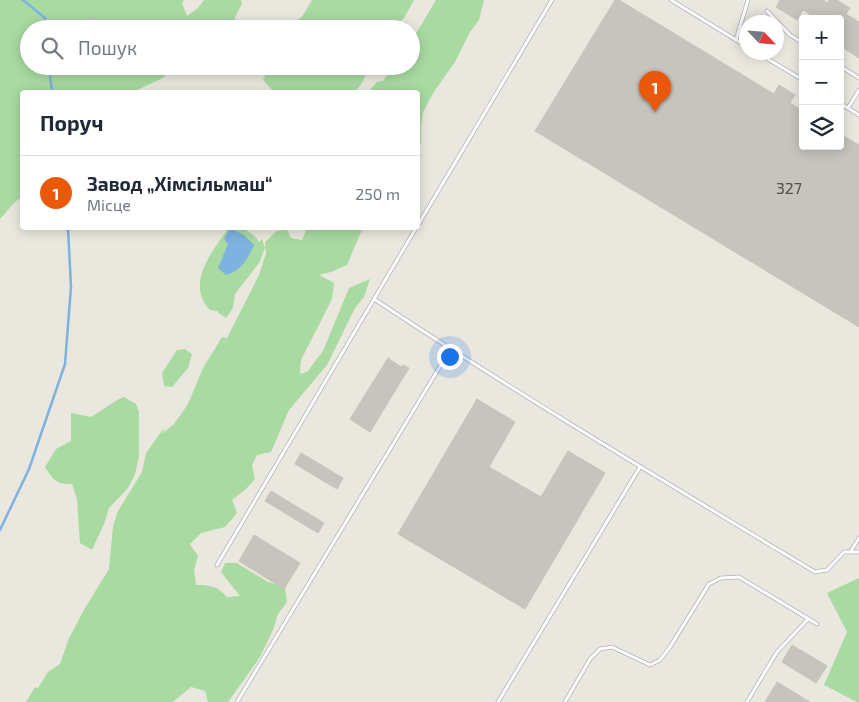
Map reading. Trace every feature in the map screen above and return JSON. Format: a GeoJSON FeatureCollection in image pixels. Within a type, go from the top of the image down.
{"type":"FeatureCollection","features":[{"type":"Feature","properties":{"kind":"lane"},"geometry":{"type":"LineString","coordinates":[[420,221],[552,0]]}},
{"type":"Feature","properties":{"kind":"lane"},"geometry":{"type":"LineString","coordinates":[[671,0],[739,42]]}},
{"type":"Feature","properties":{"kind":"lane"},"geometry":{"type":"LineString","coordinates":[[736,40],[748,0]]}},
{"type":"Feature","properties":{"kind":"lane"},"geometry":{"type":"LineString","coordinates":[[767,11],[790,36],[799,41]]}},
{"type":"Feature","properties":{"kind":"lane"},"geometry":{"type":"LineString","coordinates":[[769,60],[799,78]]}},
{"type":"Feature","properties":{"kind":"lane"},"geometry":{"type":"LineString","coordinates":[[844,69],[859,78]]}},
{"type":"Feature","properties":{"kind":"lane"},"geometry":{"type":"LineString","coordinates":[[848,108],[859,90]]}},
{"type":"Feature","properties":{"kind":"lane"},"geometry":{"type":"LineString","coordinates":[[843,105],[859,115]]}},
{"type":"Feature","properties":{"kind":"lane"},"geometry":{"type":"LineString","coordinates":[[216,565],[415,230]]}},
{"type":"Feature","properties":{"kind":"lane"},"geometry":{"type":"LineString","coordinates":[[374,299],[450,350],[815,572],[827,570],[844,552],[859,552]]}},
{"type":"Feature","properties":{"kind":"lane"},"geometry":{"type":"LineString","coordinates":[[237,702],[450,350]]}},
{"type":"Feature","properties":{"kind":"lane"},"geometry":{"type":"LineString","coordinates":[[498,702],[640,467]]}},
{"type":"Feature","properties":{"kind":"lane"},"geometry":{"type":"LineString","coordinates":[[851,551],[859,538]]}},
{"type":"Feature","properties":{"kind":"lane"},"geometry":{"type":"LineString","coordinates":[[565,702],[590,659],[600,649],[612,647],[650,665],[660,660],[709,584],[721,578],[739,577],[817,624]]}},
{"type":"Feature","properties":{"kind":"lane"},"geometry":{"type":"LineString","coordinates":[[747,702],[777,652],[808,619]]}},
{"type":"Feature","properties":{"kind":"green space"},"geometry":{"type":"Polygon","coordinates":[[[0,0],[184,0],[182,3],[187,16],[198,8],[204,0],[241,0],[242,4],[234,20],[20,20],[20,75],[166,75],[137,90],[20,90],[20,198],[0,219],[0,0]]]}},
{"type":"Feature","properties":{"kind":"green space"},"geometry":{"type":"Polygon","coordinates":[[[312,0],[414,0],[401,20],[297,20],[302,17],[312,0]]]}},
{"type":"Feature","properties":{"kind":"green space"},"geometry":{"type":"Polygon","coordinates":[[[436,0],[484,0],[479,20],[423,112],[420,145],[420,90],[370,90],[377,82],[383,81],[387,75],[420,75],[420,27],[436,0]]]}},
{"type":"Feature","properties":{"kind":"green space"},"geometry":{"type":"Polygon","coordinates":[[[366,75],[357,90],[272,90],[263,80],[265,76],[366,75]]]}},
{"type":"Feature","properties":{"kind":"green space"},"geometry":{"type":"Polygon","coordinates":[[[228,230],[246,230],[259,242],[262,239],[265,248],[259,263],[235,294],[233,308],[226,318],[217,311],[210,310],[203,300],[200,290],[204,268],[215,247],[228,230]]]}},
{"type":"Feature","properties":{"kind":"green space"},"geometry":{"type":"Polygon","coordinates":[[[287,230],[291,238],[302,240],[306,230],[363,230],[347,265],[319,275],[334,283],[332,299],[301,360],[300,374],[307,372],[323,351],[349,288],[370,279],[364,297],[355,308],[327,365],[289,410],[271,452],[257,455],[252,465],[255,479],[232,500],[237,513],[225,527],[201,533],[190,544],[198,556],[194,570],[196,585],[213,587],[220,590],[227,597],[240,596],[221,572],[225,563],[237,563],[268,582],[286,587],[287,602],[278,614],[273,630],[260,657],[228,702],[208,702],[205,691],[191,687],[173,702],[26,702],[35,687],[38,688],[48,672],[60,664],[69,638],[109,569],[113,526],[118,511],[142,472],[146,453],[164,428],[163,433],[174,424],[188,404],[203,368],[222,337],[227,338],[259,275],[266,253],[265,242],[277,231],[287,230]]]}},
{"type":"Feature","properties":{"kind":"green space"},"geometry":{"type":"Polygon","coordinates":[[[185,349],[192,354],[188,368],[172,387],[164,386],[162,373],[177,350],[185,349]]]}},
{"type":"Feature","properties":{"kind":"green space"},"geometry":{"type":"Polygon","coordinates":[[[124,397],[136,404],[139,412],[139,457],[135,474],[128,488],[109,508],[92,550],[80,543],[77,499],[72,484],[63,484],[56,481],[45,467],[56,449],[71,441],[71,413],[91,417],[124,397]]]}},
{"type":"Feature","properties":{"kind":"green space"},"geometry":{"type":"Polygon","coordinates":[[[859,578],[859,702],[857,702],[824,685],[847,632],[827,593],[859,578]]]}},
{"type":"Feature","properties":{"kind":"water"},"geometry":{"type":"Polygon","coordinates":[[[229,230],[234,230],[244,235],[254,245],[243,264],[232,273],[226,275],[218,268],[228,244],[224,239],[229,230]]]}},
{"type":"Feature","properties":{"kind":"building"},"geometry":{"type":"Polygon","coordinates":[[[615,0],[619,0],[774,94],[779,85],[795,95],[790,103],[799,109],[799,150],[844,150],[844,136],[859,145],[859,327],[535,131],[615,0]]]}},
{"type":"Feature","properties":{"kind":"building"},"geometry":{"type":"Polygon","coordinates":[[[780,0],[823,0],[828,3],[829,0],[837,0],[850,8],[846,14],[859,22],[859,58],[844,49],[844,15],[811,15],[803,10],[797,20],[776,7],[780,0]]]}},
{"type":"Feature","properties":{"kind":"building"},"geometry":{"type":"Polygon","coordinates":[[[388,358],[401,367],[403,365],[409,368],[370,432],[350,419],[388,358]]]}},
{"type":"Feature","properties":{"kind":"building"},"geometry":{"type":"Polygon","coordinates":[[[477,399],[515,422],[489,467],[541,497],[568,451],[605,473],[525,609],[398,534],[477,399]]]}},
{"type":"Feature","properties":{"kind":"building"},"geometry":{"type":"Polygon","coordinates":[[[301,453],[343,478],[337,489],[295,464],[301,453]]]}},
{"type":"Feature","properties":{"kind":"building"},"geometry":{"type":"Polygon","coordinates":[[[271,491],[324,523],[318,533],[265,501],[271,491]]]}},
{"type":"Feature","properties":{"kind":"building"},"geometry":{"type":"Polygon","coordinates":[[[254,535],[300,563],[284,589],[239,561],[254,535]]]}},
{"type":"Feature","properties":{"kind":"building"},"geometry":{"type":"Polygon","coordinates":[[[792,645],[827,666],[816,683],[782,662],[792,645]]]}},
{"type":"Feature","properties":{"kind":"building"},"geometry":{"type":"Polygon","coordinates":[[[777,682],[810,702],[765,702],[777,682]]]}},
{"type":"Feature","properties":{"kind":"waterway"},"geometry":{"type":"LineString","coordinates":[[23,0],[45,20]]}},
{"type":"Feature","properties":{"kind":"waterway"},"geometry":{"type":"LineString","coordinates":[[50,75],[52,90]]}},
{"type":"Feature","properties":{"kind":"waterway"},"geometry":{"type":"LineString","coordinates":[[0,530],[29,469],[65,364],[71,287],[68,230]]}},
{"type":"Feature","properties":{"kind":"place","name":"Завод „Хімсільмаш“"},"geometry":{"type":"Point","coordinates":[655,112]}}]}
